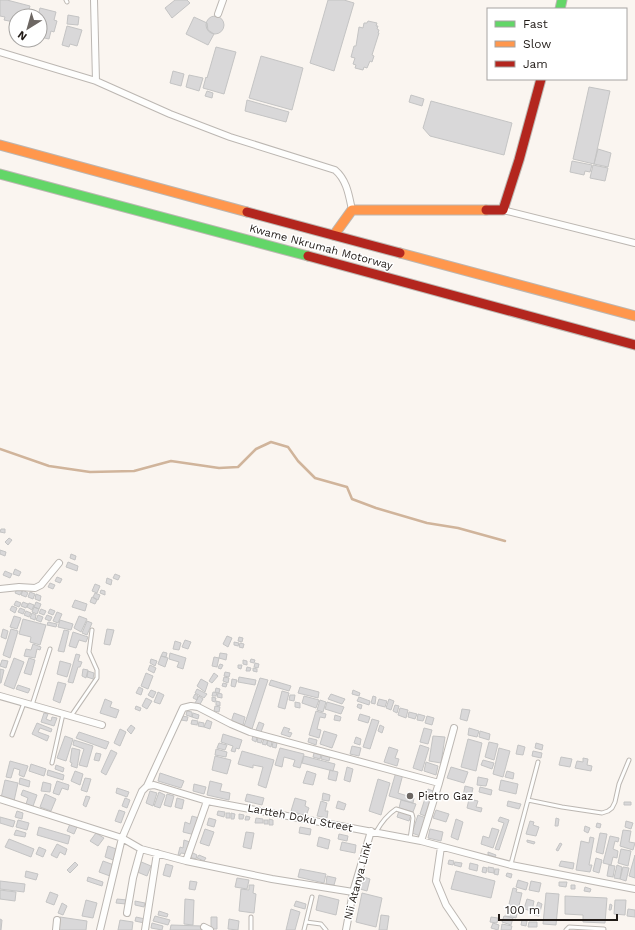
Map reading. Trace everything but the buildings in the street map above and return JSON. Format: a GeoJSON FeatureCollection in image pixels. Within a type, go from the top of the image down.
{"type":"FeatureCollection","features":[{"type":"Feature","properties":{"kind":"main road"},"geometry":{"type":"LineString","coordinates":[[334,235],[352,210],[504,210],[522,153],[541,80]]}},
{"type":"Feature","properties":{"kind":"main road","name":"Kwame Nkrumah Motorway"},"geometry":{"type":"LineString","coordinates":[[0,145],[635,316]]}},
{"type":"Feature","properties":{"kind":"main road","name":"Kwame Nkrumah Motorway"},"geometry":{"type":"LineString","coordinates":[[0,174],[635,345]]}},
{"type":"Feature","properties":{"kind":"street"},"geometry":{"type":"LineString","coordinates":[[94,0],[96,81]]}},
{"type":"Feature","properties":{"kind":"street"},"geometry":{"type":"LineString","coordinates":[[218,14],[223,0]]}},
{"type":"Feature","properties":{"kind":"street"},"geometry":{"type":"LineString","coordinates":[[0,52],[96,81],[170,114],[230,137],[335,170],[341,175],[347,186],[352,210]]}},
{"type":"Feature","properties":{"kind":"street"},"geometry":{"type":"LineString","coordinates":[[504,210],[635,243]]}},
{"type":"Feature","properties":{"kind":"street"},"geometry":{"type":"LineString","coordinates":[[626,240],[635,246]]}},
{"type":"Feature","properties":{"kind":"street"},"geometry":{"type":"LineString","coordinates":[[0,589],[20,587],[35,588],[41,585],[58,563]]}},
{"type":"Feature","properties":{"kind":"street"},"geometry":{"type":"LineString","coordinates":[[0,696],[102,725]]}},
{"type":"Feature","properties":{"kind":"street"},"geometry":{"type":"LineString","coordinates":[[100,930],[122,838],[142,791],[147,786],[183,708],[191,706],[204,709],[231,724],[250,732],[439,783]]}},
{"type":"Feature","properties":{"kind":"street"},"geometry":{"type":"LineString","coordinates":[[421,841],[454,728]]}},
{"type":"Feature","properties":{"kind":"street","name":"Lartteh Doku Street"},"geometry":{"type":"LineString","coordinates":[[147,786],[154,785],[207,800],[421,841],[511,865],[635,889]]}},
{"type":"Feature","properties":{"kind":"street"},"geometry":{"type":"LineString","coordinates":[[0,799],[122,838],[141,849],[186,861],[272,879],[353,892]]}},
{"type":"Feature","properties":{"kind":"street"},"geometry":{"type":"LineString","coordinates":[[186,861],[207,800]]}},
{"type":"Feature","properties":{"kind":"street","name":"Nii Atanya Link"},"geometry":{"type":"LineString","coordinates":[[346,930],[353,892],[374,832]]}},
{"type":"Feature","properties":{"kind":"street"},"geometry":{"type":"LineString","coordinates":[[441,847],[436,881],[446,905],[463,930]]}},
{"type":"Feature","properties":{"kind":"street"},"geometry":{"type":"LineString","coordinates":[[127,913],[132,878],[141,849]]}},
{"type":"Feature","properties":{"kind":"street"},"geometry":{"type":"LineString","coordinates":[[145,930],[157,853]]}},
{"type":"Feature","properties":{"kind":"street"},"geometry":{"type":"LineString","coordinates":[[56,930],[57,920]]}},
{"type":"Feature","properties":{"kind":"street"},"geometry":{"type":"LineString","coordinates":[[204,926],[210,930]]}},
{"type":"Feature","properties":{"kind":"lane"},"geometry":{"type":"LineString","coordinates":[[71,716],[97,678],[97,670],[89,652],[92,630]]}},
{"type":"Feature","properties":{"kind":"lane"},"geometry":{"type":"LineString","coordinates":[[32,705],[50,649]]}},
{"type":"Feature","properties":{"kind":"lane"},"geometry":{"type":"LineString","coordinates":[[12,735],[24,703]]}},
{"type":"Feature","properties":{"kind":"lane"},"geometry":{"type":"LineString","coordinates":[[52,763],[63,714]]}},
{"type":"Feature","properties":{"kind":"lane"},"geometry":{"type":"LineString","coordinates":[[528,800],[602,813],[608,811],[612,808],[615,802],[619,784],[629,760]]}},
{"type":"Feature","properties":{"kind":"lane"},"geometry":{"type":"LineString","coordinates":[[511,865],[538,762]]}},
{"type":"Feature","properties":{"kind":"lane"},"geometry":{"type":"LineString","coordinates":[[374,832],[396,809],[404,810],[412,814],[413,818],[410,839]]}},
{"type":"Feature","properties":{"kind":"lane"},"geometry":{"type":"LineString","coordinates":[[304,930],[312,897]]}},
{"type":"Feature","properties":{"kind":"lane"},"geometry":{"type":"LineString","coordinates":[[251,918],[251,930]]}},
{"type":"Feature","properties":{"kind":"lane"},"geometry":{"type":"LineString","coordinates":[[306,922],[321,924],[326,930]]}},
{"type":"Feature","properties":{"kind":"lane"},"geometry":{"type":"LineString","coordinates":[[566,930],[569,928],[604,929]]}},
{"type":"Feature","properties":{"kind":"waterway"},"geometry":{"type":"LineString","coordinates":[[0,449],[49,466],[90,472],[134,471],[171,461],[219,468],[238,467],[256,449],[271,442],[288,447],[298,461],[315,478],[347,487],[352,499],[376,508],[427,523],[458,528],[505,541]]}},
{"type":"Feature","properties":{"kind":"traffic: fast"},"geometry":{"type":"LineString","coordinates":[[560,8],[562,0]]}},
{"type":"Feature","properties":{"kind":"traffic: fast"},"geometry":{"type":"LineString","coordinates":[[0,174],[308,256]]}},
{"type":"Feature","properties":{"kind":"traffic: slow"},"geometry":{"type":"LineString","coordinates":[[0,145],[247,212]]}},
{"type":"Feature","properties":{"kind":"traffic: slow"},"geometry":{"type":"LineString","coordinates":[[334,235],[352,210],[486,210]]}},
{"type":"Feature","properties":{"kind":"traffic: slow"},"geometry":{"type":"LineString","coordinates":[[400,253],[635,316]]}},
{"type":"Feature","properties":{"kind":"traffic: jam"},"geometry":{"type":"LineString","coordinates":[[486,210],[503,210],[519,160],[541,80]]}},
{"type":"Feature","properties":{"kind":"traffic: jam"},"geometry":{"type":"LineString","coordinates":[[247,212],[400,253]]}},
{"type":"Feature","properties":{"kind":"traffic: jam"},"geometry":{"type":"LineString","coordinates":[[308,256],[635,345]]}},
{"type":"Feature","properties":{"kind":"place","name":"Pietro Gaz"},"geometry":{"type":"Point","coordinates":[410,796]}}]}
